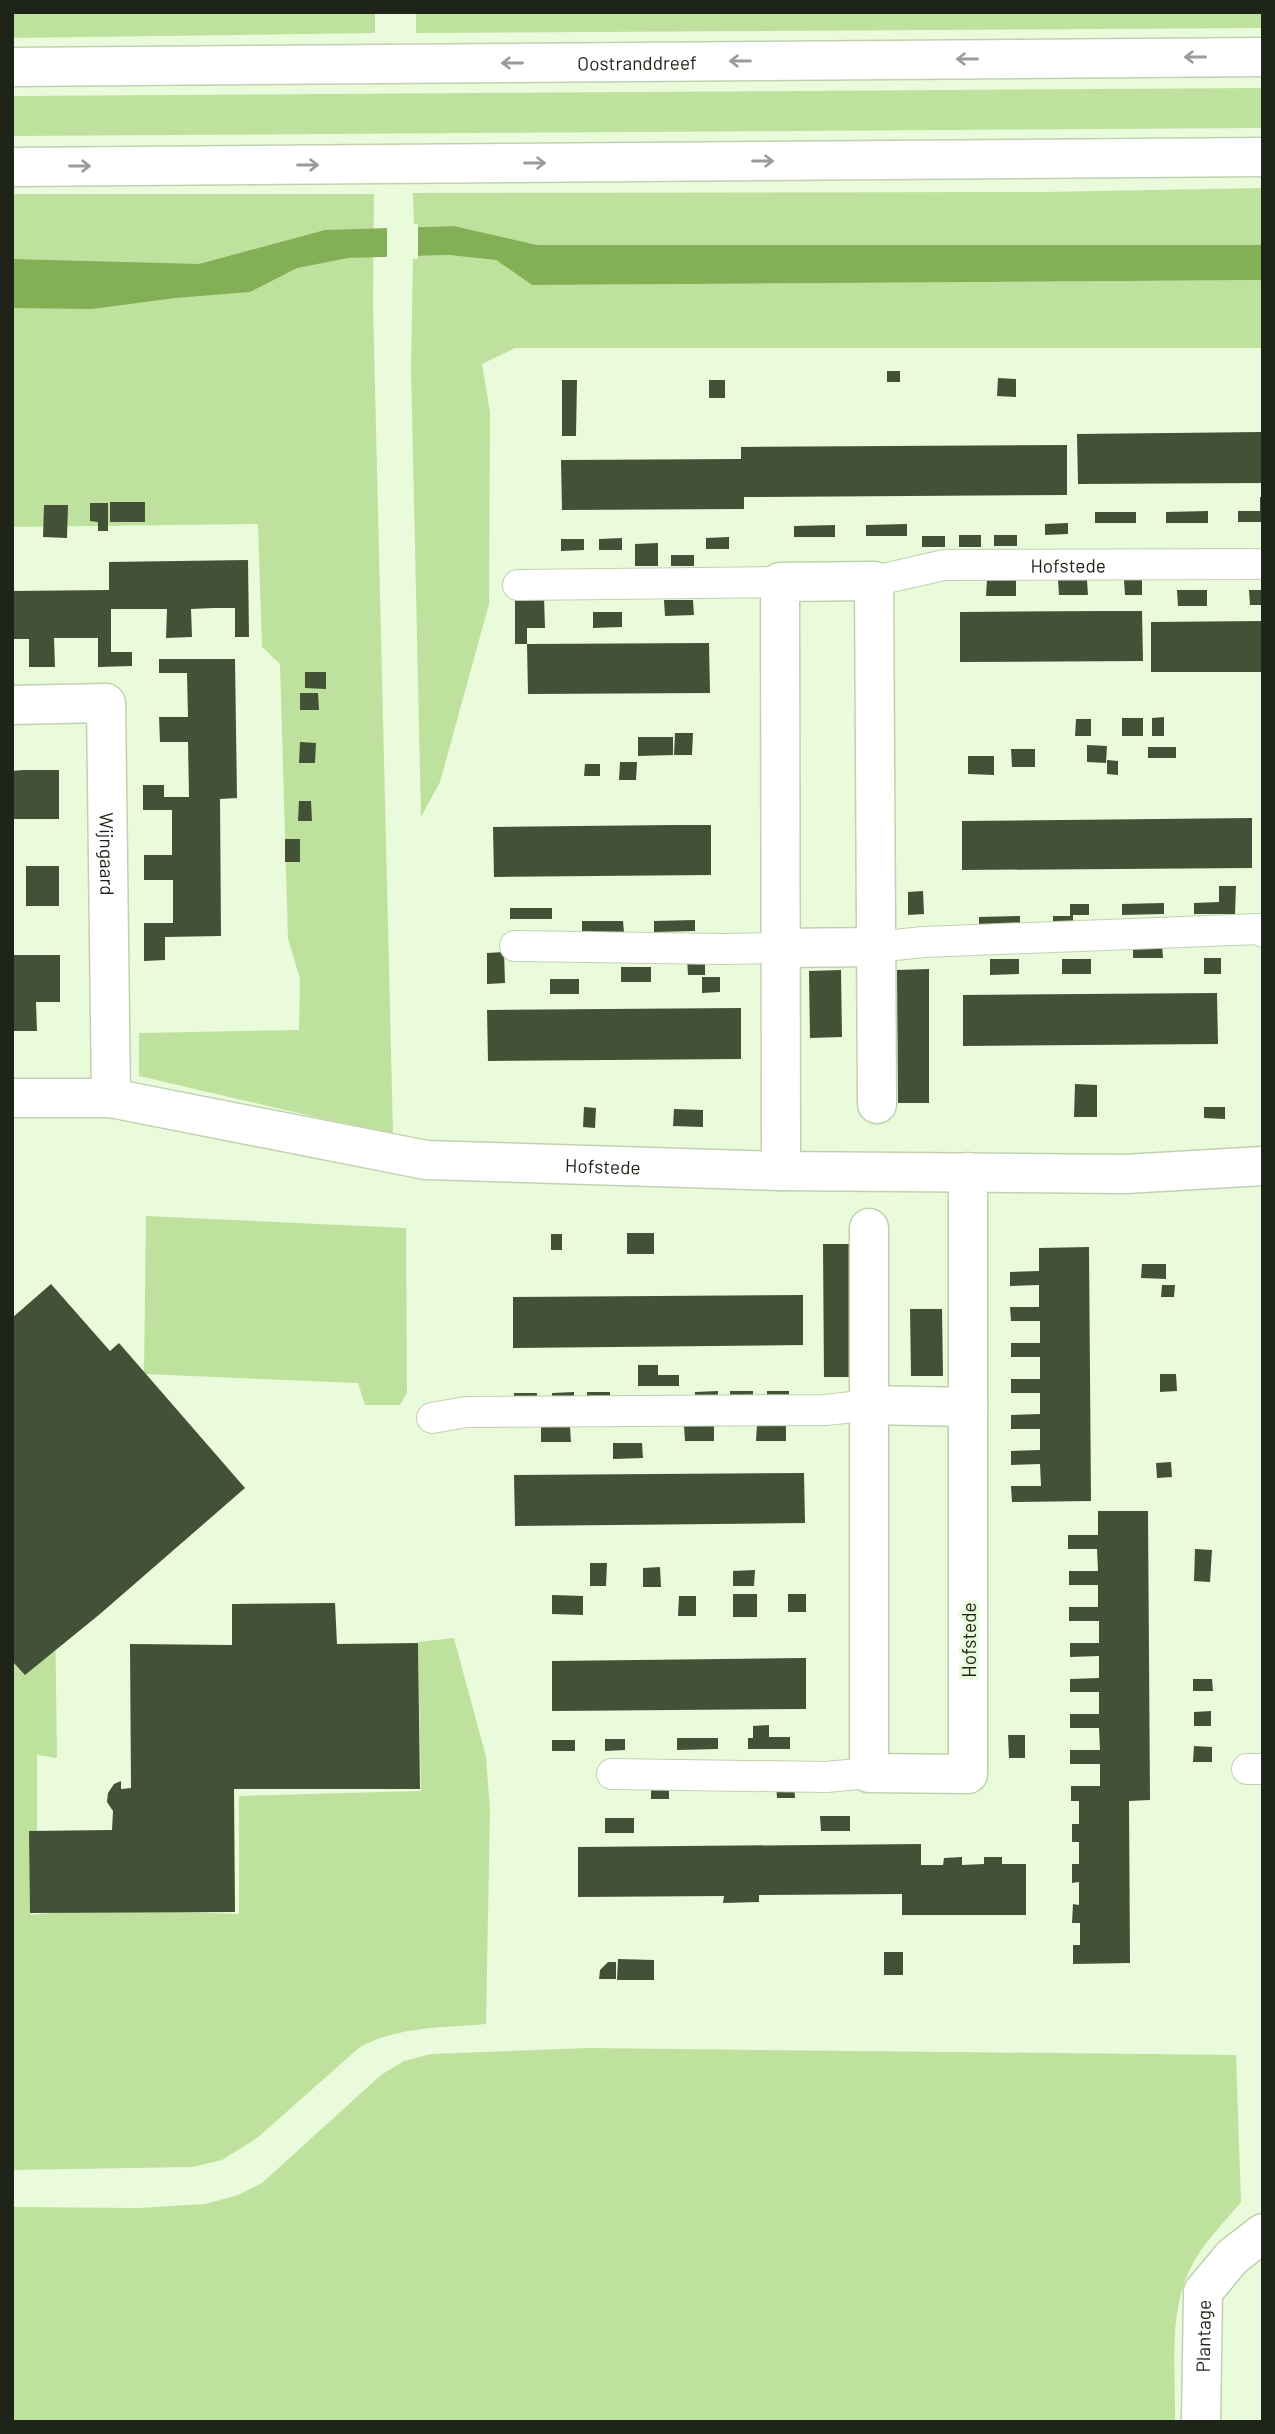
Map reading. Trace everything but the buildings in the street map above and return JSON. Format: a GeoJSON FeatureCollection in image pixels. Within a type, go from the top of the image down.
{"type":"FeatureCollection","features":[{"type":"Feature","properties":{"kind":"street","name":"Oostranddreef"},"geometry":{"type":"LineString","coordinates":[[12,67],[1263,57]]}},
{"type":"Feature","properties":{"kind":"street"},"geometry":{"type":"LineString","coordinates":[[12,167],[1263,158]]}},
{"type":"Feature","properties":{"kind":"street","name":"Hofstede"},"geometry":{"type":"LineString","coordinates":[[518,584],[874,581],[944,565],[1263,564]]}},
{"type":"Feature","properties":{"kind":"street"},"geometry":{"type":"LineString","coordinates":[[874,581],[877,1104]]}},
{"type":"Feature","properties":{"kind":"street"},"geometry":{"type":"LineString","coordinates":[[780,582],[781,1171]]}},
{"type":"Feature","properties":{"kind":"street","name":"Wijngaard"},"geometry":{"type":"LineString","coordinates":[[12,705],[106,703],[111,1098]]}},
{"type":"Feature","properties":{"kind":"street"},"geometry":{"type":"LineString","coordinates":[[515,946],[723,949],[875,947],[924,942],[1259,929],[1263,932]]}},
{"type":"Feature","properties":{"kind":"street"},"geometry":{"type":"LineString","coordinates":[[12,1098],[111,1098]]}},
{"type":"Feature","properties":{"kind":"street","name":"Hofstede"},"geometry":{"type":"LineString","coordinates":[[111,1098],[426,1160],[781,1171],[1125,1174],[1263,1166]]}},
{"type":"Feature","properties":{"kind":"street","name":"Hofstede"},"geometry":{"type":"LineString","coordinates":[[611,1774],[826,1777],[869,1773],[968,1774],[968,1172]]}},
{"type":"Feature","properties":{"kind":"street"},"geometry":{"type":"LineString","coordinates":[[869,1228],[869,1773]]}},
{"type":"Feature","properties":{"kind":"street"},"geometry":{"type":"LineString","coordinates":[[432,1418],[466,1412],[826,1410],[869,1405],[968,1407]]}},
{"type":"Feature","properties":{"kind":"street","name":"Plantage"},"geometry":{"type":"LineString","coordinates":[[1200,2422],[1203,2292],[1231,2257],[1263,2233]]}},
{"type":"Feature","properties":{"kind":"shaded area"},"geometry":{"type":"Polygon","coordinates":[[[12,12],[375,12],[375,33],[12,38],[12,12]]]}},
{"type":"Feature","properties":{"kind":"shaded area"},"geometry":{"type":"Polygon","coordinates":[[[416,12],[1263,12],[1263,28],[416,33],[416,12]]]}},
{"type":"Feature","properties":{"kind":"shaded area"},"geometry":{"type":"Polygon","coordinates":[[[1263,88],[1263,128],[12,136],[12,96],[1263,88]]]}},
{"type":"Feature","properties":{"kind":"shaded area"},"geometry":{"type":"Polygon","coordinates":[[[1263,188],[1263,245],[537,245],[454,226],[414,227],[413,193],[1042,192],[1263,188]]]}},
{"type":"Feature","properties":{"kind":"shaded area"},"geometry":{"type":"Polygon","coordinates":[[[12,194],[374,194],[373,303],[393,1133],[139,1076],[139,1033],[299,1030],[300,979],[288,939],[280,664],[262,647],[258,524],[12,527],[12,194]]]}},
{"type":"Feature","properties":{"kind":"shaded area"},"geometry":{"type":"Polygon","coordinates":[[[454,226],[537,245],[1263,245],[1263,280],[532,285],[496,260],[448,255],[348,258],[297,268],[250,292],[92,309],[12,308],[12,259],[199,264],[325,230],[454,226]]]}},
{"type":"Feature","properties":{"kind":"shaded area"},"geometry":{"type":"Polygon","coordinates":[[[448,255],[496,260],[532,285],[1263,280],[1263,348],[515,348],[482,364],[490,412],[489,604],[440,782],[421,817],[411,368],[413,256],[448,255]]]}},
{"type":"Feature","properties":{"kind":"shaded area"},"geometry":{"type":"Polygon","coordinates":[[[146,1216],[406,1228],[407,1393],[400,1405],[365,1405],[358,1383],[144,1374],[146,1216]]]}},
{"type":"Feature","properties":{"kind":"shaded area"},"geometry":{"type":"Polygon","coordinates":[[[55,1608],[57,1758],[37,1755],[37,1829],[30,1915],[88,1909],[239,1914],[239,1796],[421,1791],[418,1642],[454,1638],[486,1757],[490,1809],[486,2024],[406,2032],[390,2035],[360,2047],[257,2138],[222,2160],[193,2167],[12,2170],[12,1615],[55,1608]]]}},
{"type":"Feature","properties":{"kind":"shaded area"},"geometry":{"type":"Polygon","coordinates":[[[588,2048],[1236,2055],[1241,2202],[1200,2252],[1182,2288],[1175,2345],[1175,2422],[12,2422],[12,2207],[139,2208],[205,2204],[238,2195],[262,2183],[381,2075],[404,2061],[431,2054],[588,2048]]]}},
{"type":"Feature","properties":{"kind":"pier"},"geometry":{"type":"Polygon","coordinates":[[[418,224],[418,259],[387,260],[387,225],[418,224]]]}}]}
